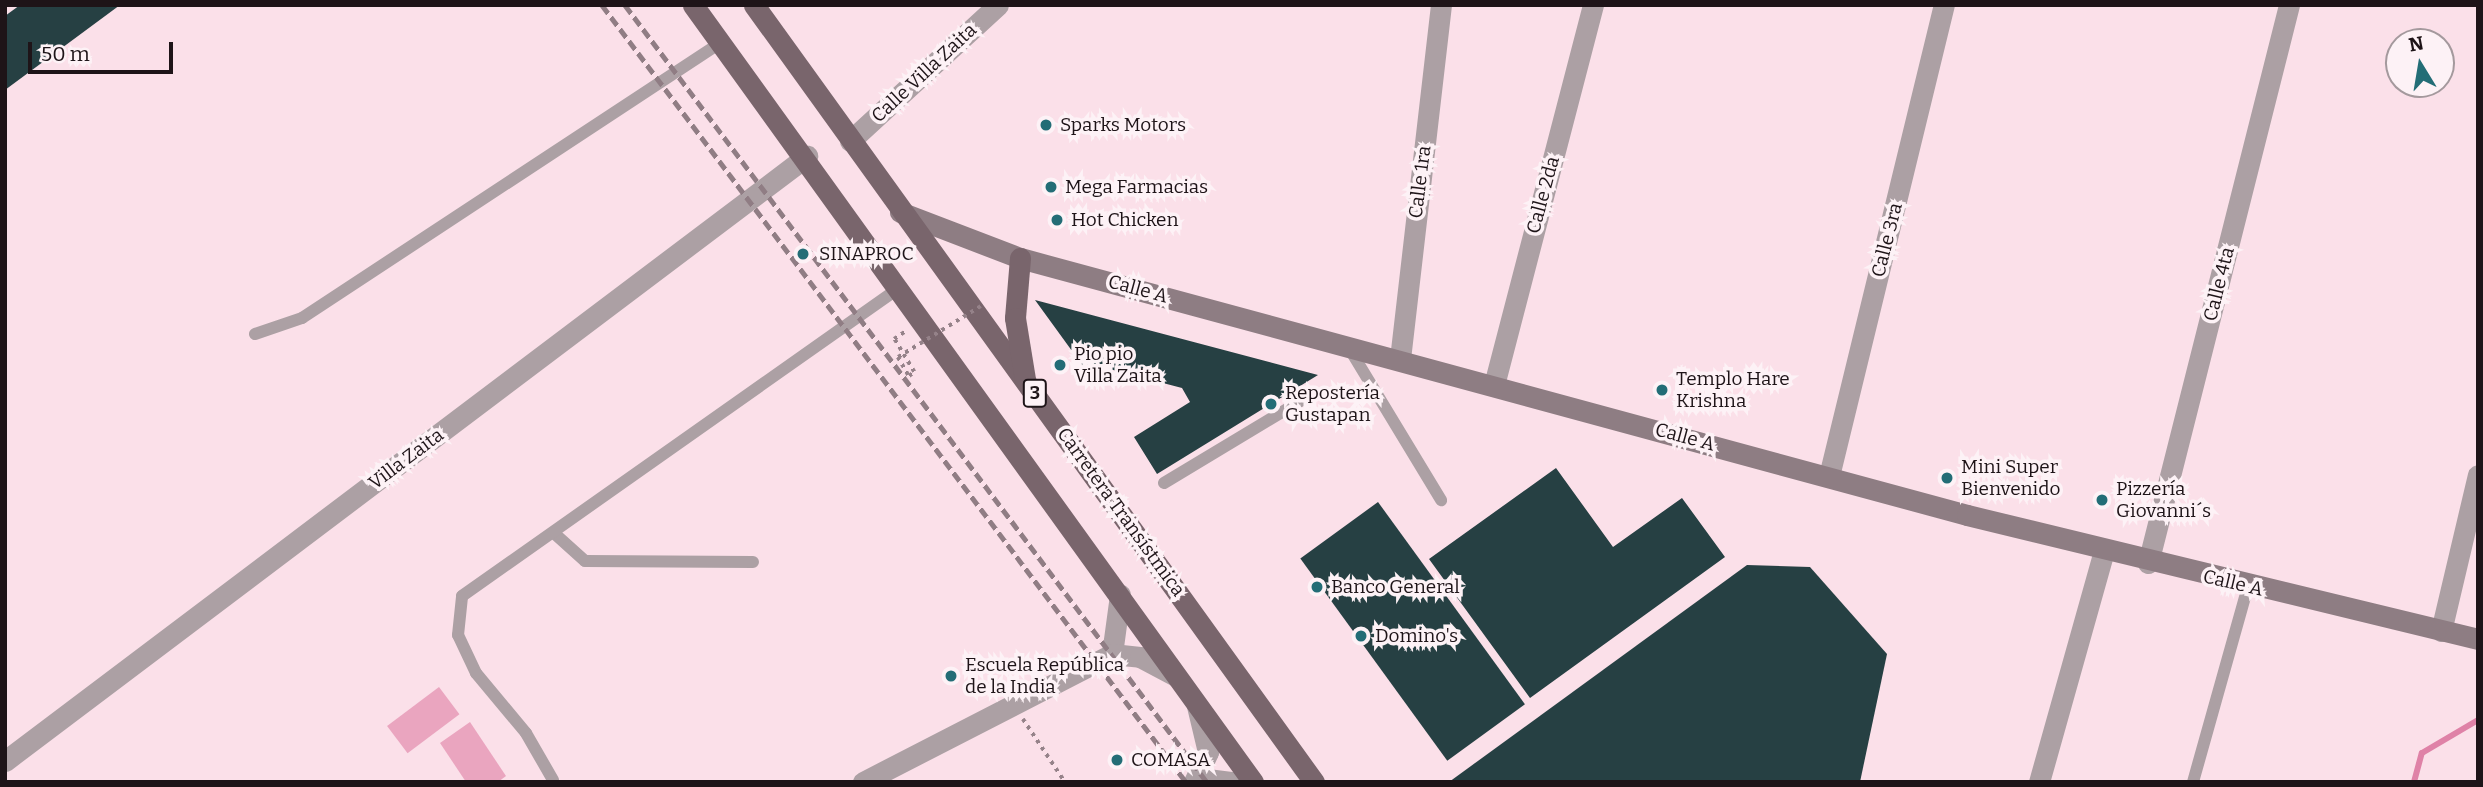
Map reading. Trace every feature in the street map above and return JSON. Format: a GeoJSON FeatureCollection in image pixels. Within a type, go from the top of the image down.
{"type":"FeatureCollection","features":[{"type":"Feature","properties":{"kind":"main road"},"geometry":{"type":"LineString","coordinates":[[693,5],[723,41],[807,156],[1253,782]]}},
{"type":"Feature","properties":{"kind":"main road","name":"Carretera Transístmica"},"geometry":{"type":"LineString","coordinates":[[754,5],[900,212],[1026,381],[1314,782]]}},
{"type":"Feature","properties":{"kind":"main road"},"geometry":{"type":"LineString","coordinates":[[1020,258],[1015,318],[1026,381]]}},
{"type":"Feature","properties":{"kind":"street","name":"Calle Villa Zaita"},"geometry":{"type":"LineString","coordinates":[[850,141],[998,5]]}},
{"type":"Feature","properties":{"kind":"street","name":"Calle 1ra"},"geometry":{"type":"LineString","coordinates":[[1400,359],[1441,5]]}},
{"type":"Feature","properties":{"kind":"street","name":"Calle 2da"},"geometry":{"type":"LineString","coordinates":[[1493,385],[1593,5]]}},
{"type":"Feature","properties":{"kind":"street","name":"Calle 3ra"},"geometry":{"type":"LineString","coordinates":[[1829,475],[1944,5]]}},
{"type":"Feature","properties":{"kind":"street","name":"Calle 4ta"},"geometry":{"type":"LineString","coordinates":[[2148,563],[2289,5]]}},
{"type":"Feature","properties":{"kind":"street","name":"Villa Zaita"},"geometry":{"type":"LineString","coordinates":[[5,761],[807,156]]}},
{"type":"Feature","properties":{"kind":"street","name":"Calle A"},"geometry":{"type":"LineString","coordinates":[[900,212],[1020,258],[2148,563],[2478,639]]}},
{"type":"Feature","properties":{"kind":"street"},"geometry":{"type":"LineString","coordinates":[[2441,631],[2478,475]]}},
{"type":"Feature","properties":{"kind":"street"},"geometry":{"type":"LineString","coordinates":[[2039,782],[2104,551]]}},
{"type":"Feature","properties":{"kind":"street"},"geometry":{"type":"LineString","coordinates":[[1112,654],[1120,595]]}},
{"type":"Feature","properties":{"kind":"street"},"geometry":{"type":"LineString","coordinates":[[863,782],[1012,703],[1112,654],[1153,661],[1176,676]]}},
{"type":"Feature","properties":{"kind":"street"},"geometry":{"type":"LineString","coordinates":[[1198,706],[1208,752],[1196,780],[1233,782]]}},
{"type":"Feature","properties":{"kind":"lane"},"geometry":{"type":"LineString","coordinates":[[256,334],[302,318],[723,41]]}},
{"type":"Feature","properties":{"kind":"lane"},"geometry":{"type":"LineString","coordinates":[[553,780],[526,733],[476,673],[458,635],[462,596],[555,534],[899,288]]}},
{"type":"Feature","properties":{"kind":"lane"},"geometry":{"type":"LineString","coordinates":[[1346,345],[1441,500]]}},
{"type":"Feature","properties":{"kind":"lane"},"geometry":{"type":"LineString","coordinates":[[1164,484],[1312,394]]}},
{"type":"Feature","properties":{"kind":"lane"},"geometry":{"type":"LineString","coordinates":[[555,534],[585,561],[753,562]]}},
{"type":"Feature","properties":{"kind":"lane"},"geometry":{"type":"LineString","coordinates":[[2193,782],[2248,586]]}},
{"type":"Feature","properties":{"kind":"path"},"geometry":{"type":"LineString","coordinates":[[894,340],[914,372],[909,376],[898,357],[981,306]]}},
{"type":"Feature","properties":{"kind":"path"},"geometry":{"type":"LineString","coordinates":[[1012,703],[1065,782]]}},
{"type":"Feature","properties":{"kind":"shaded area"},"geometry":{"type":"Polygon","coordinates":[[[439,687],[459,714],[408,753],[387,726],[439,687]]]}},
{"type":"Feature","properties":{"kind":"shaded area"},"geometry":{"type":"Polygon","coordinates":[[[470,722],[506,776],[498,782],[466,782],[440,743],[470,722]]]}},
{"type":"Feature","properties":{"kind":"building"},"geometry":{"type":"Polygon","coordinates":[[[20,5],[120,5],[5,90],[5,16],[20,5]]]}},
{"type":"Feature","properties":{"kind":"building"},"geometry":{"type":"Polygon","coordinates":[[[1035,300],[1318,375],[1157,474],[1134,437],[1190,402],[1182,388],[1098,366],[1088,373],[1035,300]]]}},
{"type":"Feature","properties":{"kind":"building"},"geometry":{"type":"Polygon","coordinates":[[[1556,468],[1613,547],[1682,498],[1725,557],[1530,698],[1429,559],[1556,468]]]}},
{"type":"Feature","properties":{"kind":"building"},"geometry":{"type":"Polygon","coordinates":[[[1378,502],[1525,704],[1447,761],[1300,558],[1378,502]]]}},
{"type":"Feature","properties":{"kind":"building"},"geometry":{"type":"Polygon","coordinates":[[[1747,565],[1810,567],[1887,654],[1860,782],[1449,782],[1747,565]]]}},
{"type":"Feature","properties":{"kind":"waterway"},"geometry":{"type":"LineString","coordinates":[[2414,782],[2422,753],[2478,720]]}},
{"type":"Feature","properties":{"kind":"railway"},"geometry":{"type":"LineString","coordinates":[[602,5],[1186,782]]}},
{"type":"Feature","properties":{"kind":"railway"},"geometry":{"type":"LineString","coordinates":[[625,5],[1207,782]]}},
{"type":"Feature","properties":{"kind":"place","name":"Sparks Motors"},"geometry":{"type":"Point","coordinates":[1046,125]}},
{"type":"Feature","properties":{"kind":"place","name":"Mega Farmacias"},"geometry":{"type":"Point","coordinates":[1051,187]}},
{"type":"Feature","properties":{"kind":"place","name":"Hot Chicken"},"geometry":{"type":"Point","coordinates":[1057,220]}},
{"type":"Feature","properties":{"kind":"place","name":"SINAPROC"},"geometry":{"type":"Point","coordinates":[803,254]}},
{"type":"Feature","properties":{"kind":"place","name":"Pio pio Villa Zaita"},"geometry":{"type":"Point","coordinates":[1060,365]}},
{"type":"Feature","properties":{"kind":"place","name":"Templo Hare Krishna"},"geometry":{"type":"Point","coordinates":[1662,390]}},
{"type":"Feature","properties":{"kind":"place","name":"Repostería Gustapan"},"geometry":{"type":"Point","coordinates":[1271,404]}},
{"type":"Feature","properties":{"kind":"place","name":"Mini Super Bienvenido"},"geometry":{"type":"Point","coordinates":[1947,478]}},
{"type":"Feature","properties":{"kind":"place","name":"Pizzería Giovanni´s"},"geometry":{"type":"Point","coordinates":[2102,500]}},
{"type":"Feature","properties":{"kind":"place","name":"Banco General"},"geometry":{"type":"Point","coordinates":[1317,587]}},
{"type":"Feature","properties":{"kind":"place","name":"Domino's"},"geometry":{"type":"Point","coordinates":[1361,636]}},
{"type":"Feature","properties":{"kind":"place","name":"Escuela República de la India"},"geometry":{"type":"Point","coordinates":[951,676]}},
{"type":"Feature","properties":{"kind":"place","name":"COMASA"},"geometry":{"type":"Point","coordinates":[1117,760]}}]}
